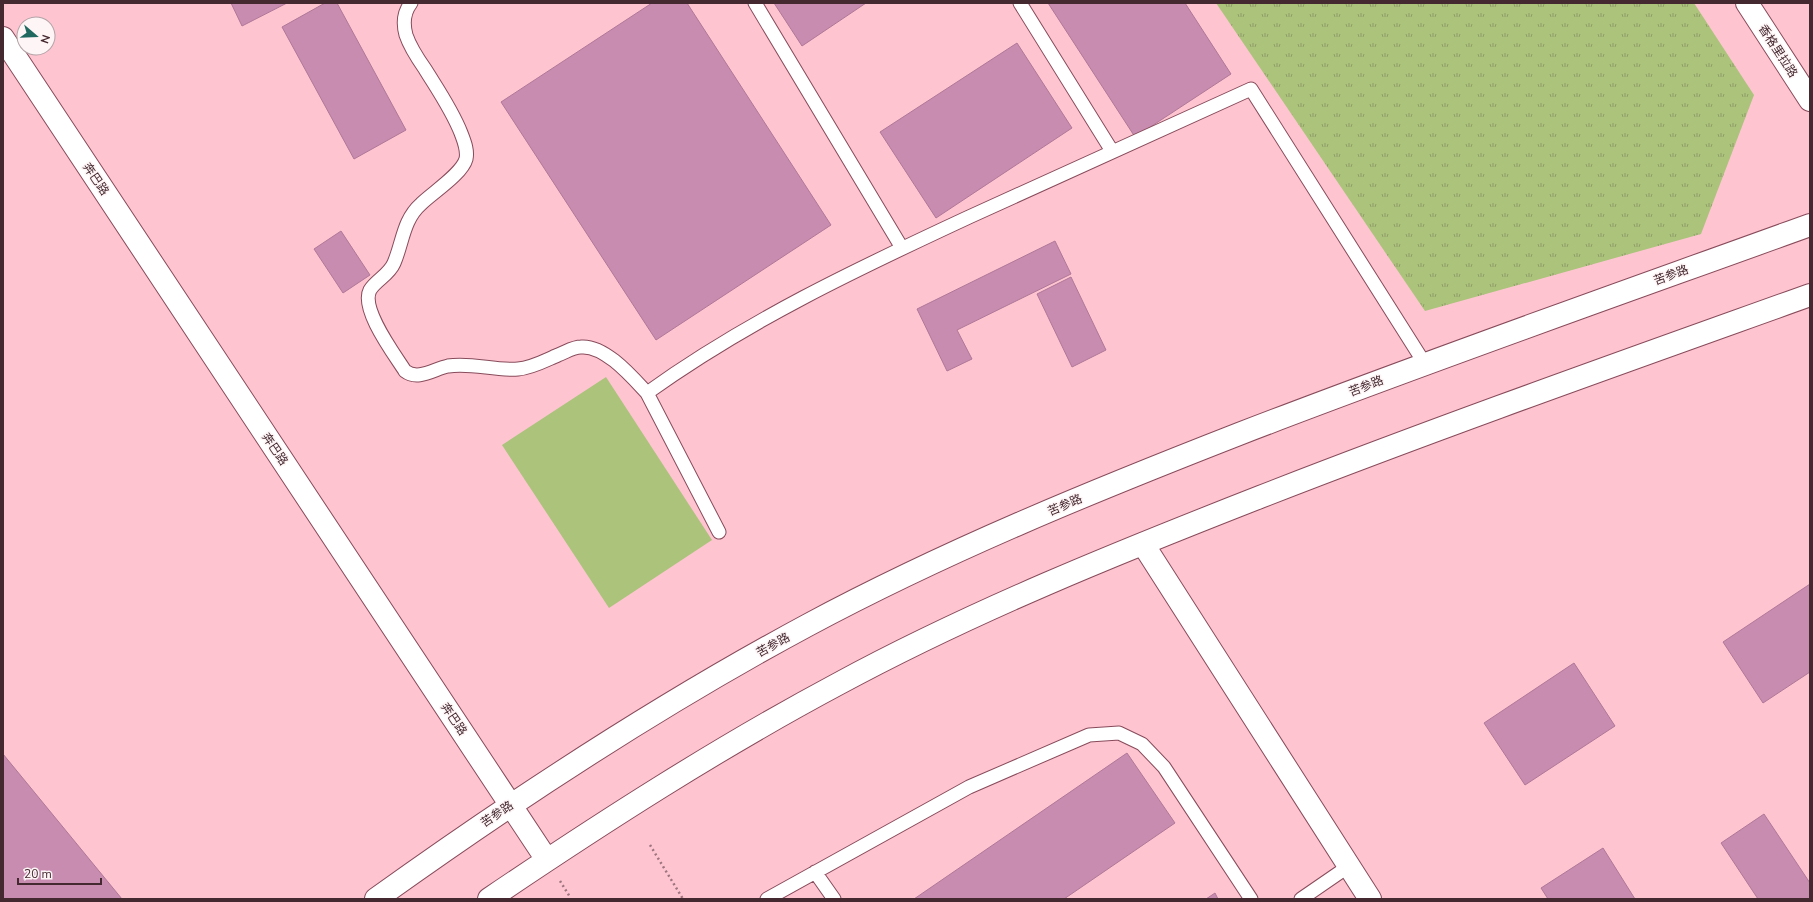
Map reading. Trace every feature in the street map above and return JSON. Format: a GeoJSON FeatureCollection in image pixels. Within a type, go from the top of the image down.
{"type":"FeatureCollection","features":[{"type":"Feature","properties":{"kind":"street","name":"香格里拉路"},"geometry":{"type":"LineString","coordinates":[[1747,3],[1810,100]]}},
{"type":"Feature","properties":{"kind":"street","name":"奔巴路"},"geometry":{"type":"LineString","coordinates":[[3,38],[547,860]]}},
{"type":"Feature","properties":{"kind":"street","name":"苦参路"},"geometry":{"type":"LineString","coordinates":[[376,899],[453,843],[580,759],[699,686],[809,624],[909,574],[1025,521],[1156,467],[1425,364],[1810,225]]}},
{"type":"Feature","properties":{"kind":"street"},"geometry":{"type":"LineString","coordinates":[[489,899],[615,815],[733,743],[840,683],[937,634],[1051,582],[1142,544],[1399,444],[1810,295]]}},
{"type":"Feature","properties":{"kind":"street"},"geometry":{"type":"LineString","coordinates":[[1142,544],[1370,899]]}},
{"type":"Feature","properties":{"kind":"lane"},"geometry":{"type":"LineString","coordinates":[[411,3],[405,15],[404,25],[406,35],[414,53],[458,125],[465,143],[466,157],[464,164],[457,172],[410,215],[405,226],[394,264],[388,273],[371,288],[367,295],[373,317],[384,338],[405,371],[410,375],[420,375],[452,365],[503,370],[521,369],[536,365],[574,348],[583,346],[597,350],[612,359],[630,374],[647,393],[719,532]]}},
{"type":"Feature","properties":{"kind":"lane"},"geometry":{"type":"LineString","coordinates":[[755,3],[902,248]]}},
{"type":"Feature","properties":{"kind":"lane"},"geometry":{"type":"LineString","coordinates":[[1020,3],[1112,151]]}},
{"type":"Feature","properties":{"kind":"lane"},"geometry":{"type":"LineString","coordinates":[[647,393],[697,358],[763,318],[807,294],[902,248],[1112,151],[1251,89],[1425,364]]}},
{"type":"Feature","properties":{"kind":"lane"},"geometry":{"type":"LineString","coordinates":[[767,899],[969,788],[1089,735],[1119,733],[1142,744],[1164,767],[1251,899]]}},
{"type":"Feature","properties":{"kind":"lane"},"geometry":{"type":"LineString","coordinates":[[1301,899],[1349,866]]}},
{"type":"Feature","properties":{"kind":"lane"},"geometry":{"type":"LineString","coordinates":[[815,872],[834,899]]}},
{"type":"Feature","properties":{"kind":"path"},"geometry":{"type":"LineString","coordinates":[[650,845],[683,899]]}},
{"type":"Feature","properties":{"kind":"green space"},"geometry":{"type":"Polygon","coordinates":[[[1216,3],[1694,3],[1754,95],[1701,234],[1425,311],[1216,3]]]}},
{"type":"Feature","properties":{"kind":"green space"},"geometry":{"type":"Polygon","coordinates":[[[606,377],[712,540],[609,608],[502,445],[606,377]]]}},
{"type":"Feature","properties":{"kind":"building"},"geometry":{"type":"Polygon","coordinates":[[[231,3],[287,3],[242,26],[231,3]]]}},
{"type":"Feature","properties":{"kind":"building"},"geometry":{"type":"Polygon","coordinates":[[[325,3],[337,3],[406,130],[354,159],[282,27],[325,3]]]}},
{"type":"Feature","properties":{"kind":"building"},"geometry":{"type":"Polygon","coordinates":[[[652,3],[687,3],[831,225],[656,340],[501,102],[652,3]]]}},
{"type":"Feature","properties":{"kind":"building"},"geometry":{"type":"Polygon","coordinates":[[[774,3],[866,3],[802,46],[774,3]]]}},
{"type":"Feature","properties":{"kind":"building"},"geometry":{"type":"Polygon","coordinates":[[[1048,3],[1185,3],[1231,74],[1135,137],[1048,3]]]}},
{"type":"Feature","properties":{"kind":"building"},"geometry":{"type":"Polygon","coordinates":[[[1017,43],[1072,128],[936,218],[880,132],[1017,43]]]}},
{"type":"Feature","properties":{"kind":"building"},"geometry":{"type":"Polygon","coordinates":[[[341,231],[370,275],[343,293],[314,249],[341,231]]]}},
{"type":"Feature","properties":{"kind":"building"},"geometry":{"type":"Polygon","coordinates":[[[1055,241],[1071,274],[957,330],[972,359],[947,371],[917,309],[1055,241]]]}},
{"type":"Feature","properties":{"kind":"building"},"geometry":{"type":"Polygon","coordinates":[[[1071,277],[1106,350],[1072,367],[1037,294],[1071,277]]]}},
{"type":"Feature","properties":{"kind":"building"},"geometry":{"type":"Polygon","coordinates":[[[1810,584],[1810,672],[1763,703],[1723,642],[1810,584]]]}},
{"type":"Feature","properties":{"kind":"building"},"geometry":{"type":"Polygon","coordinates":[[[1574,663],[1615,726],[1525,785],[1484,723],[1574,663]]]}},
{"type":"Feature","properties":{"kind":"building"},"geometry":{"type":"Polygon","coordinates":[[[1127,753],[1175,823],[1064,899],[914,899],[1127,753]]]}},
{"type":"Feature","properties":{"kind":"building"},"geometry":{"type":"Polygon","coordinates":[[[3,754],[122,899],[3,899],[3,754]]]}},
{"type":"Feature","properties":{"kind":"building"},"geometry":{"type":"Polygon","coordinates":[[[1764,814],[1810,883],[1810,899],[1758,899],[1721,843],[1764,814]]]}},
{"type":"Feature","properties":{"kind":"building"},"geometry":{"type":"Polygon","coordinates":[[[1603,848],[1635,899],[1548,899],[1541,888],[1603,848]]]}},
{"type":"Feature","properties":{"kind":"building"},"geometry":{"type":"Polygon","coordinates":[[[1215,893],[1218,899],[1206,899],[1215,893]]]}}]}
